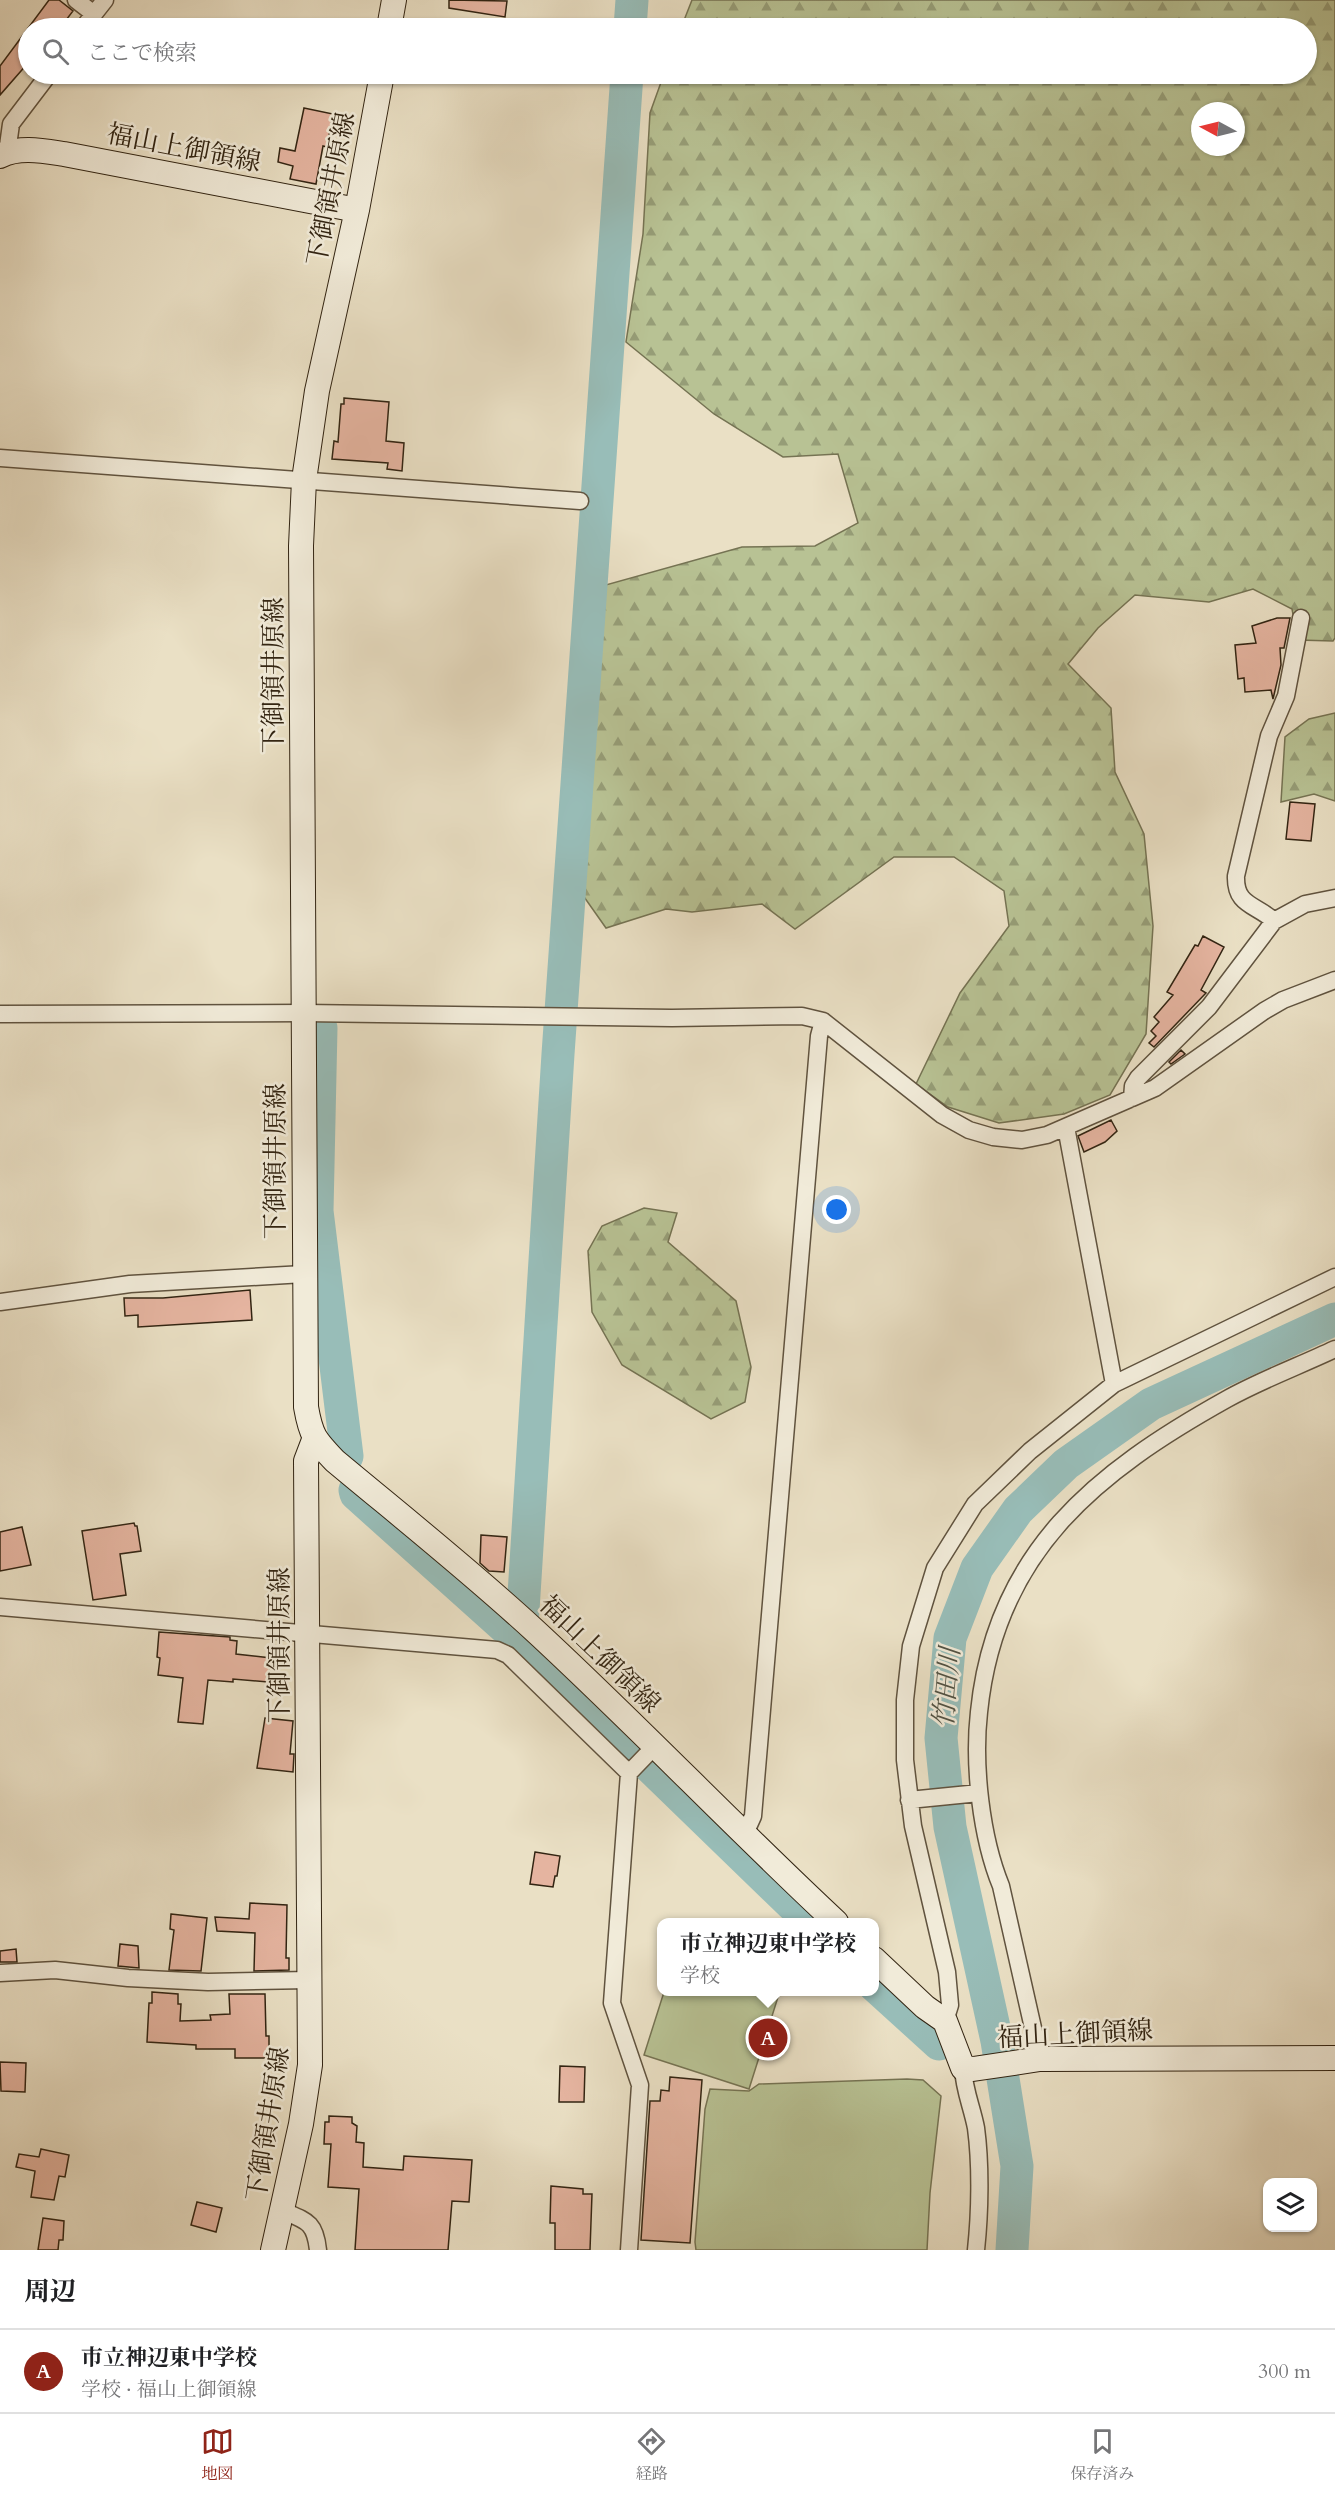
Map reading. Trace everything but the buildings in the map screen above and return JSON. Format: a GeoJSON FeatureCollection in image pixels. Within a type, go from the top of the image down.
{"type":"FeatureCollection","features":[{"type":"Feature","properties":{"kind":"main road"},"geometry":{"type":"LineString","coordinates":[[391,18],[394,0]]}},
{"type":"Feature","properties":{"kind":"main road","name":"下御領井原線"},"geometry":{"type":"LineString","coordinates":[[273,2250],[301,2124],[310,2065],[306,1461],[314,1440],[306,1407],[304,1274],[301,546],[304,480],[317,391],[357,210],[380,84]]}},
{"type":"Feature","properties":{"kind":"main road","name":"福山上御領線"},"geometry":{"type":"LineString","coordinates":[[3,154],[36,150],[64,154],[357,210]]}},
{"type":"Feature","properties":{"kind":"main road","name":"福山上御領線"},"geometry":{"type":"LineString","coordinates":[[314,1440],[335,1461],[529,1625],[652,1749],[831,1918]]}},
{"type":"Feature","properties":{"kind":"main road"},"geometry":{"type":"LineString","coordinates":[[879,1964],[926,2007],[945,2021]]}},
{"type":"Feature","properties":{"kind":"main road","name":"福山上御領線"},"geometry":{"type":"LineString","coordinates":[[945,2021],[968,2069],[1036,2060],[1335,2058]]}},
{"type":"Feature","properties":{"kind":"street"},"geometry":{"type":"LineString","coordinates":[[76,0],[94,14]]}},
{"type":"Feature","properties":{"kind":"street"},"geometry":{"type":"LineString","coordinates":[[91,18],[105,0]]}},
{"type":"Feature","properties":{"kind":"street"},"geometry":{"type":"LineString","coordinates":[[3,154],[11,124],[41,84]]}},
{"type":"Feature","properties":{"kind":"street"},"geometry":{"type":"LineString","coordinates":[[0,458],[580,501]]}},
{"type":"Feature","properties":{"kind":"street"},"geometry":{"type":"LineString","coordinates":[[1274,921],[1241,898],[1235,890],[1236,876],[1269,736],[1286,696],[1301,618]]}},
{"type":"Feature","properties":{"kind":"street"},"geometry":{"type":"LineString","coordinates":[[1132,1098],[1133,1086],[1138,1078],[1209,1007],[1274,921],[1305,904],[1335,898]]}},
{"type":"Feature","properties":{"kind":"street"},"geometry":{"type":"LineString","coordinates":[[0,1014],[802,1016],[823,1021],[942,1115],[969,1130],[993,1137],[1022,1140],[1047,1135],[1155,1088],[1283,1000],[1335,980]]}},
{"type":"Feature","properties":{"kind":"street"},"geometry":{"type":"LineString","coordinates":[[744,1836],[753,1816],[817,1060],[823,1021]]}},
{"type":"Feature","properties":{"kind":"street"},"geometry":{"type":"LineString","coordinates":[[1066,1127],[1114,1384]]}},
{"type":"Feature","properties":{"kind":"street"},"geometry":{"type":"LineString","coordinates":[[0,1302],[130,1284],[304,1274]]}},
{"type":"Feature","properties":{"kind":"street"},"geometry":{"type":"LineString","coordinates":[[945,2021],[950,2005],[947,1972],[913,1826],[912,1799],[905,1760],[905,1700],[909,1657],[935,1568],[975,1504],[1030,1451],[1114,1384],[1335,1277]]}},
{"type":"Feature","properties":{"kind":"street"},"geometry":{"type":"LineString","coordinates":[[1036,2060],[976,1794],[976,1739],[981,1685],[991,1644],[1017,1580],[1055,1527],[1077,1502],[1110,1473],[1229,1398],[1335,1350]]}},
{"type":"Feature","properties":{"kind":"street"},"geometry":{"type":"LineString","coordinates":[[0,1607],[497,1650],[508,1655],[630,1771]]}},
{"type":"Feature","properties":{"kind":"street"},"geometry":{"type":"LineString","coordinates":[[629,2250],[640,2085],[612,2003],[630,1771],[652,1749]]}},
{"type":"Feature","properties":{"kind":"street"},"geometry":{"type":"LineString","coordinates":[[912,1799],[976,1794]]}},
{"type":"Feature","properties":{"kind":"street"},"geometry":{"type":"LineString","coordinates":[[0,1973],[55,1970],[208,1982],[309,1980]]}},
{"type":"Feature","properties":{"kind":"street"},"geometry":{"type":"LineString","coordinates":[[968,2069],[964,2087],[975,2127],[978,2176],[976,2250]]}},
{"type":"Feature","properties":{"kind":"street"},"geometry":{"type":"LineString","coordinates":[[283,2211],[308,2221],[316,2237],[318,2250]]}},
{"type":"Feature","properties":{"kind":"green space"},"geometry":{"type":"Polygon","coordinates":[[[692,0],[1335,0],[1335,638],[1333,641],[1298,640],[1292,609],[1253,589],[1209,602],[1135,595],[1098,628],[1068,664],[1111,708],[1115,772],[1144,834],[1153,926],[1146,1034],[1110,1095],[1064,1114],[999,1123],[948,1107],[916,1084],[960,993],[1009,926],[1004,891],[954,857],[894,857],[795,929],[762,904],[692,912],[666,909],[606,928],[582,894],[602,586],[742,547],[815,546],[858,523],[838,454],[783,457],[714,414],[626,342],[643,234],[650,113],[660,84],[1317,84],[1317,18],[685,18],[692,0]]]}},
{"type":"Feature","properties":{"kind":"green space"},"geometry":{"type":"Polygon","coordinates":[[[1335,713],[1335,801],[1314,794],[1281,802],[1285,737],[1309,719],[1335,713]]]}},
{"type":"Feature","properties":{"kind":"green space"},"geometry":{"type":"Polygon","coordinates":[[[644,1208],[677,1213],[668,1242],[736,1301],[751,1367],[745,1402],[711,1419],[622,1365],[592,1312],[588,1251],[602,1226],[644,1208]]]}},
{"type":"Feature","properties":{"kind":"green space"},"geometry":{"type":"Polygon","coordinates":[[[663,1996],[778,1997],[749,2089],[644,2055],[663,1996]]]}},
{"type":"Feature","properties":{"kind":"green space"},"geometry":{"type":"Polygon","coordinates":[[[923,2080],[941,2096],[930,2193],[927,2250],[696,2250],[705,2109],[710,2089],[749,2091],[759,2084],[923,2080]]]}},
{"type":"Feature","properties":{"kind":"waterway"},"geometry":{"type":"LineString","coordinates":[[631,18],[632,0]]}},
{"type":"Feature","properties":{"kind":"waterway"},"geometry":{"type":"LineString","coordinates":[[521,1642],[558,1054],[626,84]]}},
{"type":"Feature","properties":{"kind":"waterway"},"geometry":{"type":"LineString","coordinates":[[321,1028],[317,1211],[347,1456]]}},
{"type":"Feature","properties":{"kind":"waterway","name":"竹田川"},"geometry":{"type":"LineString","coordinates":[[1012,2250],[1017,2166],[997,2041],[950,1827],[941,1738],[950,1638],[977,1568],[1018,1510],[1066,1464],[1151,1404],[1335,1319]]}},
{"type":"Feature","properties":{"kind":"waterway"},"geometry":{"type":"LineString","coordinates":[[355,1490],[356,1494],[521,1642],[806,1918]]}},
{"type":"Feature","properties":{"kind":"waterway"},"geometry":{"type":"LineString","coordinates":[[879,1990],[939,2044]]}},
{"type":"Feature","properties":{"kind":"place","name":"市立神辺東中学校"},"geometry":{"type":"Point","coordinates":[768,2038]}}]}
